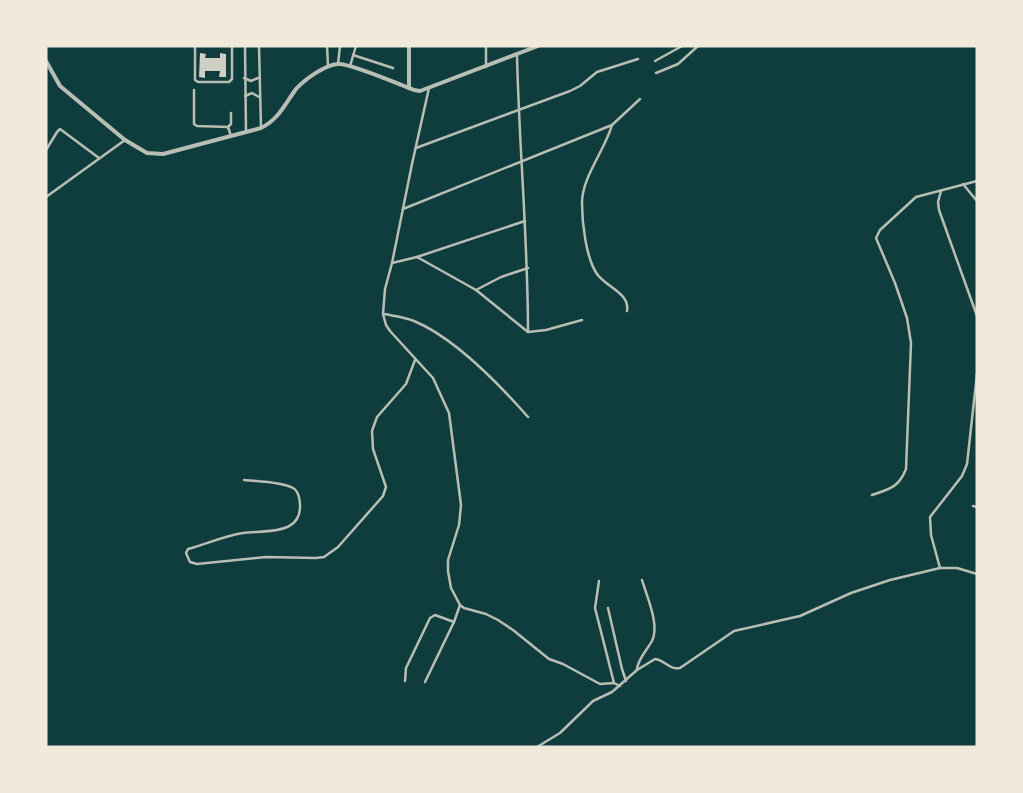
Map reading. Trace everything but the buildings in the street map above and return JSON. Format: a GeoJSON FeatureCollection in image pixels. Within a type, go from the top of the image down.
{"type":"FeatureCollection","features":[{"type":"Feature","properties":{"kind":"street"},"geometry":{"type":"LineString","coordinates":[[194,46],[195,80],[198,82],[229,82],[232,78],[232,46]]}},
{"type":"Feature","properties":{"kind":"street"},"geometry":{"type":"LineString","coordinates":[[245,46],[246,132]]}},
{"type":"Feature","properties":{"kind":"street"},"geometry":{"type":"LineString","coordinates":[[259,46],[261,128]]}},
{"type":"Feature","properties":{"kind":"street"},"geometry":{"type":"LineString","coordinates":[[327,46],[328,66]]}},
{"type":"Feature","properties":{"kind":"street"},"geometry":{"type":"LineString","coordinates":[[338,64],[340,46]]}},
{"type":"Feature","properties":{"kind":"street"},"geometry":{"type":"LineString","coordinates":[[350,66],[356,46]]}},
{"type":"Feature","properties":{"kind":"street"},"geometry":{"type":"LineString","coordinates":[[409,46],[409,88]]}},
{"type":"Feature","properties":{"kind":"street"},"geometry":{"type":"LineString","coordinates":[[486,46],[486,67]]}},
{"type":"Feature","properties":{"kind":"street"},"geometry":{"type":"LineString","coordinates":[[47,64],[60,86],[125,140],[147,153],[163,154],[261,128],[275,120],[298,88],[320,70],[328,66],[338,64],[350,66],[417,91],[486,67],[538,46]]}},
{"type":"Feature","properties":{"kind":"street"},"geometry":{"type":"LineString","coordinates":[[675,46],[678,49]]}},
{"type":"Feature","properties":{"kind":"street"},"geometry":{"type":"LineString","coordinates":[[654,60],[682,46]]}},
{"type":"Feature","properties":{"kind":"street"},"geometry":{"type":"LineString","coordinates":[[656,73],[678,64],[698,46]]}},
{"type":"Feature","properties":{"kind":"street"},"geometry":{"type":"LineString","coordinates":[[353,55],[393,68]]}},
{"type":"Feature","properties":{"kind":"street"},"geometry":{"type":"LineString","coordinates":[[517,55],[518,111],[528,268],[528,332]]}},
{"type":"Feature","properties":{"kind":"street"},"geometry":{"type":"LineString","coordinates":[[416,148],[518,111],[580,86],[597,72],[638,59]]}},
{"type":"Feature","properties":{"kind":"street"},"geometry":{"type":"LineString","coordinates":[[244,78],[251,82],[259,78]]}},
{"type":"Feature","properties":{"kind":"street"},"geometry":{"type":"LineString","coordinates":[[429,88],[392,263],[384,289],[383,314],[390,331],[436,383],[449,413],[462,505],[459,525],[448,560],[451,588],[460,605],[464,608],[486,614],[498,620],[549,659],[563,664],[600,684],[614,683],[620,686]]}},
{"type":"Feature","properties":{"kind":"street"},"geometry":{"type":"LineString","coordinates":[[194,90],[194,124],[197,126],[228,127]]}},
{"type":"Feature","properties":{"kind":"street"},"geometry":{"type":"LineString","coordinates":[[245,96],[252,93],[259,97]]}},
{"type":"Feature","properties":{"kind":"street"},"geometry":{"type":"LineString","coordinates":[[403,209],[612,124],[640,99]]}},
{"type":"Feature","properties":{"kind":"street"},"geometry":{"type":"LineString","coordinates":[[228,127],[231,124],[231,113]]}},
{"type":"Feature","properties":{"kind":"street"},"geometry":{"type":"LineString","coordinates":[[612,124],[607,141],[584,189],[582,205],[588,255],[592,266],[603,282],[626,301],[627,311]]}},
{"type":"Feature","properties":{"kind":"street"},"geometry":{"type":"LineString","coordinates":[[228,127],[231,136]]}},
{"type":"Feature","properties":{"kind":"street"},"geometry":{"type":"LineString","coordinates":[[46,150],[60,129],[100,159]]}},
{"type":"Feature","properties":{"kind":"street"},"geometry":{"type":"LineString","coordinates":[[46,198],[125,140]]}},
{"type":"Feature","properties":{"kind":"street"},"geometry":{"type":"LineString","coordinates":[[872,495],[891,489],[903,476],[906,469],[911,343],[907,318],[876,238],[880,230],[916,197],[977,181]]}},
{"type":"Feature","properties":{"kind":"street"},"geometry":{"type":"LineString","coordinates":[[963,184],[977,201]]}},
{"type":"Feature","properties":{"kind":"street"},"geometry":{"type":"LineString","coordinates":[[941,191],[938,210],[977,316]]}},
{"type":"Feature","properties":{"kind":"street"},"geometry":{"type":"LineString","coordinates":[[392,263],[417,257],[525,221]]}},
{"type":"Feature","properties":{"kind":"street"},"geometry":{"type":"LineString","coordinates":[[417,257],[476,290],[528,332],[546,330],[582,320]]}},
{"type":"Feature","properties":{"kind":"street"},"geometry":{"type":"LineString","coordinates":[[476,290],[501,276],[528,268]]}},
{"type":"Feature","properties":{"kind":"street"},"geometry":{"type":"LineString","coordinates":[[383,314],[414,321],[447,339],[528,417]]}},
{"type":"Feature","properties":{"kind":"street"},"geometry":{"type":"LineString","coordinates":[[244,480],[266,482],[293,488],[298,492],[301,508],[300,514],[290,526],[275,531],[243,533],[188,549],[186,553],[190,562],[197,564],[266,557],[316,558],[324,556],[338,547],[383,496],[386,487],[373,449],[372,431],[377,417],[406,384],[415,360]]}},
{"type":"Feature","properties":{"kind":"street"},"geometry":{"type":"LineString","coordinates":[[940,568],[931,535],[930,517],[966,469],[977,374]]}},
{"type":"Feature","properties":{"kind":"street"},"geometry":{"type":"LineString","coordinates":[[973,506],[977,508]]}},
{"type":"Feature","properties":{"kind":"street"},"geometry":{"type":"LineString","coordinates":[[537,747],[560,732],[593,701],[620,686],[637,670],[655,659],[661,660],[671,668],[680,668],[734,631],[790,619],[851,593],[890,580],[940,568],[957,568],[977,574]]}},
{"type":"Feature","properties":{"kind":"street"},"geometry":{"type":"LineString","coordinates":[[637,670],[638,664],[655,631],[642,580]]}},
{"type":"Feature","properties":{"kind":"street"},"geometry":{"type":"LineString","coordinates":[[599,581],[595,608],[614,683]]}},
{"type":"Feature","properties":{"kind":"street"},"geometry":{"type":"LineString","coordinates":[[425,682],[454,622],[460,605]]}},
{"type":"Feature","properties":{"kind":"street"},"geometry":{"type":"LineString","coordinates":[[608,608],[626,680]]}},
{"type":"Feature","properties":{"kind":"street"},"geometry":{"type":"LineString","coordinates":[[405,681],[406,668],[430,618],[435,615],[454,622]]}}]}
